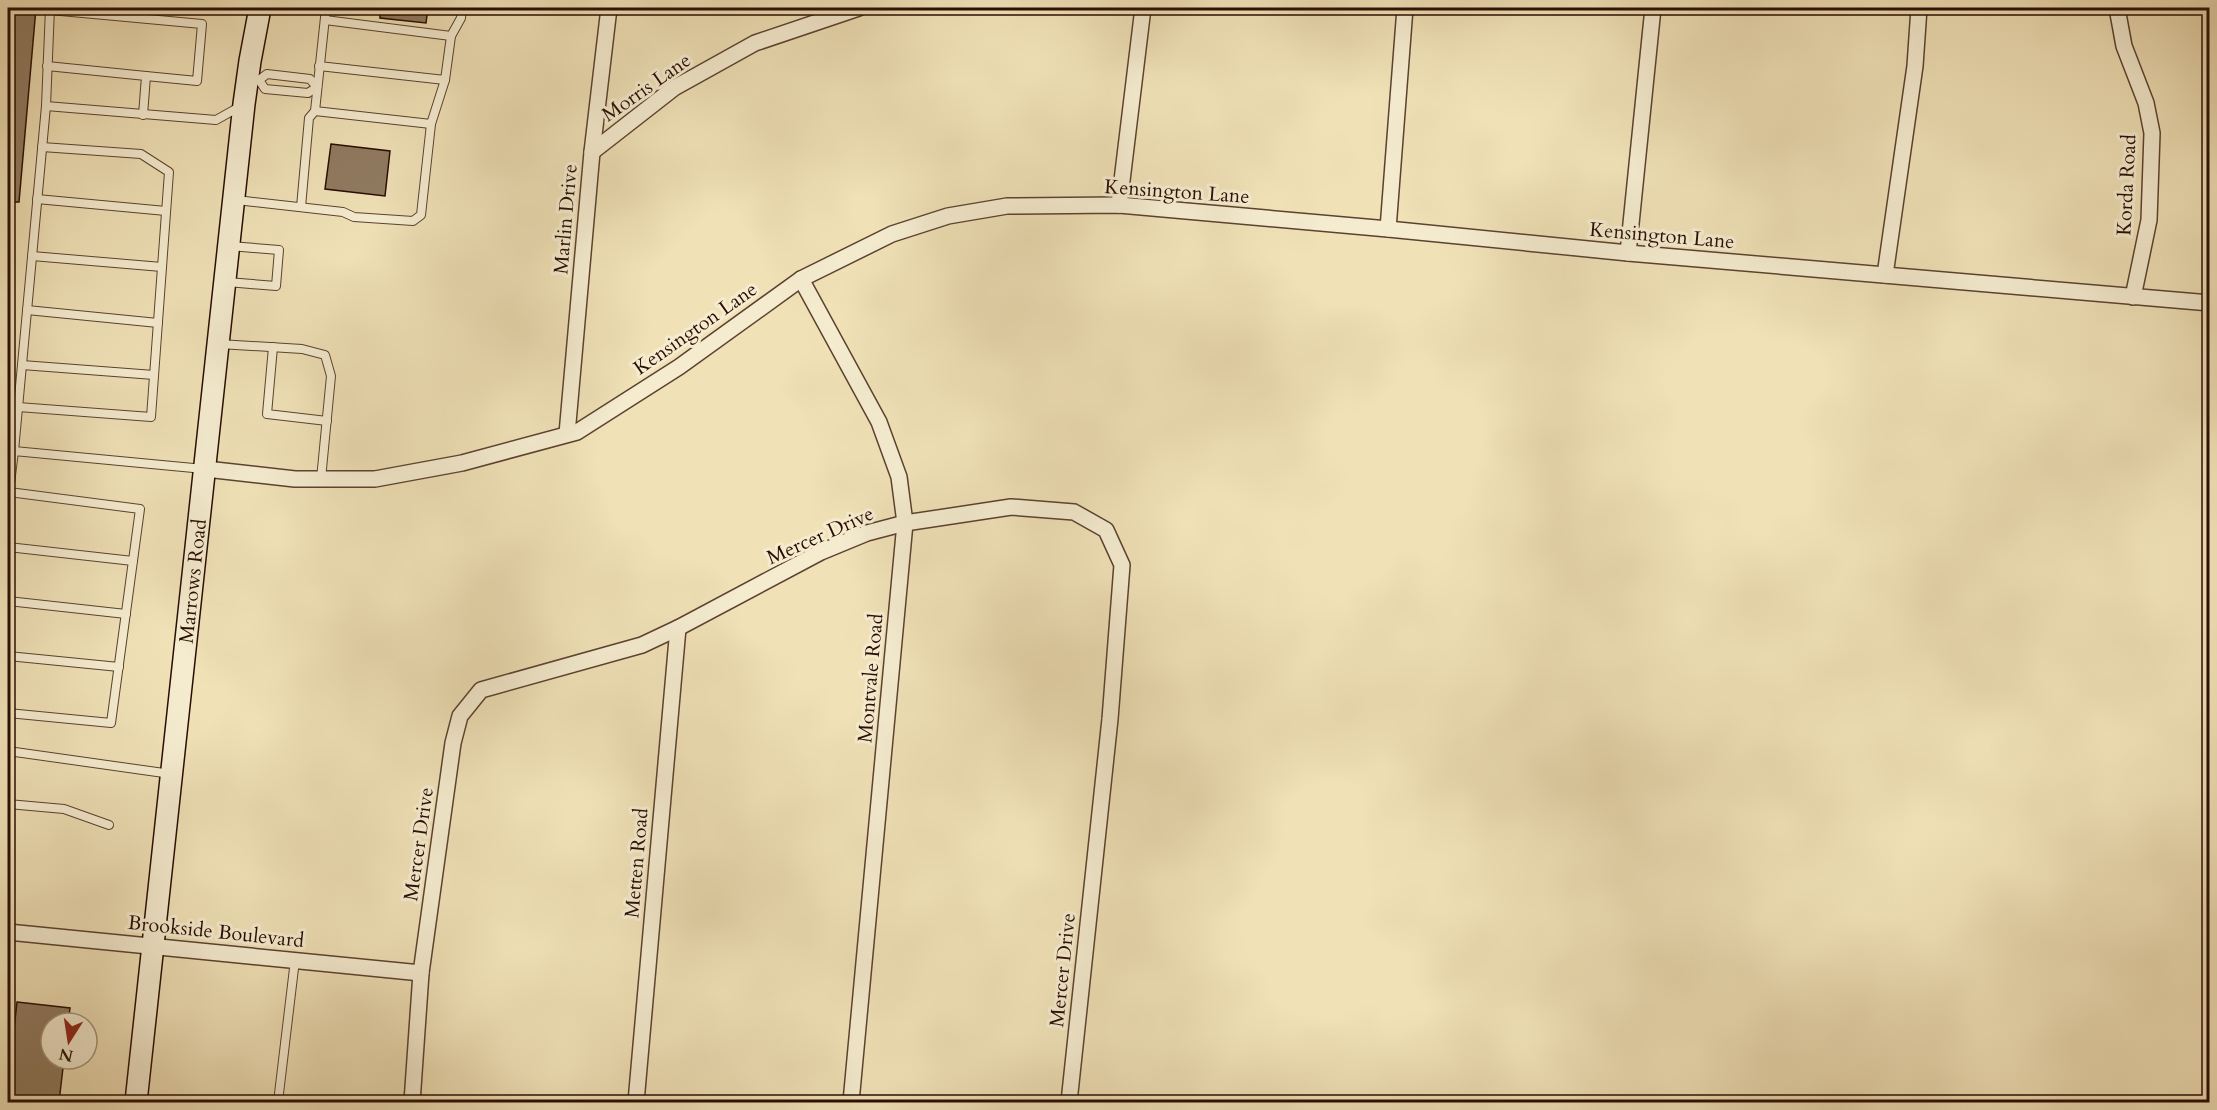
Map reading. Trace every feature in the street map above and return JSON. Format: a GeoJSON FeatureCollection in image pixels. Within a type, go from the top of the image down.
{"type":"FeatureCollection","features":[{"type":"Feature","properties":{"kind":"street","name":"Marrows Road"},"geometry":{"type":"LineString","coordinates":[[249,8],[252,73]]}},
{"type":"Feature","properties":{"kind":"street","name":"Marrows Road"},"geometry":{"type":"LineString","coordinates":[[136,1102],[244,104],[252,73],[260,8]]}},
{"type":"Feature","properties":{"kind":"street","name":"Marlin Drive"},"geometry":{"type":"LineString","coordinates":[[567,434],[592,152],[609,8]]}},
{"type":"Feature","properties":{"kind":"street","name":"Morris Lane"},"geometry":{"type":"LineString","coordinates":[[592,152],[674,88],[755,43],[859,8]]}},
{"type":"Feature","properties":{"kind":"street"},"geometry":{"type":"LineString","coordinates":[[1119,206],[1143,8]]}},
{"type":"Feature","properties":{"kind":"street"},"geometry":{"type":"LineString","coordinates":[[1388,229],[1405,8]]}},
{"type":"Feature","properties":{"kind":"street"},"geometry":{"type":"LineString","coordinates":[[1628,253],[1653,8]]}},
{"type":"Feature","properties":{"kind":"street"},"geometry":{"type":"LineString","coordinates":[[1885,275],[1915,66],[1919,8]]}},
{"type":"Feature","properties":{"kind":"street","name":"Korda Road"},"geometry":{"type":"LineString","coordinates":[[2117,8],[2124,46],[2146,103],[2152,133],[2149,220],[2133,297]]}},
{"type":"Feature","properties":{"kind":"street","name":"Kensington Lane"},"geometry":{"type":"LineString","coordinates":[[206,469],[295,479],[375,479],[462,462],[577,432],[679,367],[801,279],[892,234],[948,216],[1007,206],[1119,206],[2210,303]]}},
{"type":"Feature","properties":{"kind":"street","name":"Montvale Road"},"geometry":{"type":"LineString","coordinates":[[801,279],[879,422],[899,477],[905,523],[851,1102]]}},
{"type":"Feature","properties":{"kind":"street","name":"Mercer Drive"},"geometry":{"type":"LineString","coordinates":[[412,1102],[421,973],[453,743],[460,716],[481,690],[642,645],[821,552],[867,533],[905,523],[1011,507],[1074,512],[1106,530],[1122,565],[1110,719],[1069,1102]]}},
{"type":"Feature","properties":{"kind":"street","name":"Metten Road"},"geometry":{"type":"LineString","coordinates":[[636,1102],[678,628]]}},
{"type":"Feature","properties":{"kind":"street","name":"Brookside Boulevard"},"geometry":{"type":"LineString","coordinates":[[8,932],[421,973]]}},
{"type":"Feature","properties":{"kind":"lane"},"geometry":{"type":"LineString","coordinates":[[301,207],[309,118],[315,111],[326,8]]}},
{"type":"Feature","properties":{"kind":"lane"},"geometry":{"type":"LineString","coordinates":[[234,200],[343,212],[354,217],[413,221],[421,215],[430,124],[445,80],[451,36],[461,18],[462,8]]}},
{"type":"Feature","properties":{"kind":"lane"},"geometry":{"type":"LineString","coordinates":[[8,713],[111,723],[140,509],[8,496],[46,106],[47,66],[50,9],[98,10],[202,24],[197,81],[47,66]]}},
{"type":"Feature","properties":{"kind":"lane"},"geometry":{"type":"LineString","coordinates":[[325,20],[451,36]]}},
{"type":"Feature","properties":{"kind":"lane"},"geometry":{"type":"LineString","coordinates":[[319,66],[445,80]]}},
{"type":"Feature","properties":{"kind":"lane"},"geometry":{"type":"LineString","coordinates":[[252,73],[310,79],[317,87]]}},
{"type":"Feature","properties":{"kind":"lane"},"geometry":{"type":"LineString","coordinates":[[252,73],[265,89],[308,93],[317,87]]}},
{"type":"Feature","properties":{"kind":"lane"},"geometry":{"type":"LineString","coordinates":[[143,115],[146,76]]}},
{"type":"Feature","properties":{"kind":"lane"},"geometry":{"type":"LineString","coordinates":[[46,106],[216,120],[244,104]]}},
{"type":"Feature","properties":{"kind":"lane"},"geometry":{"type":"LineString","coordinates":[[315,111],[430,124]]}},
{"type":"Feature","properties":{"kind":"lane"},"geometry":{"type":"LineString","coordinates":[[18,407],[151,417],[169,172],[141,154],[42,147]]}},
{"type":"Feature","properties":{"kind":"lane"},"geometry":{"type":"LineString","coordinates":[[37,199],[166,211]]}},
{"type":"Feature","properties":{"kind":"lane"},"geometry":{"type":"LineString","coordinates":[[226,282],[276,286],[279,250],[230,246]]}},
{"type":"Feature","properties":{"kind":"lane"},"geometry":{"type":"LineString","coordinates":[[32,256],[162,267]]}},
{"type":"Feature","properties":{"kind":"lane"},"geometry":{"type":"LineString","coordinates":[[27,310],[158,323]]}},
{"type":"Feature","properties":{"kind":"lane"},"geometry":{"type":"LineString","coordinates":[[219,344],[302,349],[325,355],[331,376],[321,479]]}},
{"type":"Feature","properties":{"kind":"lane"},"geometry":{"type":"LineString","coordinates":[[273,347],[267,414],[327,422]]}},
{"type":"Feature","properties":{"kind":"lane"},"geometry":{"type":"LineString","coordinates":[[22,365],[154,375]]}},
{"type":"Feature","properties":{"kind":"lane"},"geometry":{"type":"LineString","coordinates":[[14,451],[206,469]]}},
{"type":"Feature","properties":{"kind":"lane"},"geometry":{"type":"LineString","coordinates":[[8,547],[133,561]]}},
{"type":"Feature","properties":{"kind":"lane"},"geometry":{"type":"LineString","coordinates":[[8,601],[126,614]]}},
{"type":"Feature","properties":{"kind":"lane"},"geometry":{"type":"LineString","coordinates":[[8,656],[119,667]]}},
{"type":"Feature","properties":{"kind":"lane"},"geometry":{"type":"LineString","coordinates":[[8,751],[172,774]]}},
{"type":"Feature","properties":{"kind":"lane"},"geometry":{"type":"LineString","coordinates":[[8,804],[64,809],[109,825]]}},
{"type":"Feature","properties":{"kind":"lane"},"geometry":{"type":"LineString","coordinates":[[278,1102],[295,960]]}},
{"type":"Feature","properties":{"kind":"building"},"geometry":{"type":"Polygon","coordinates":[[[8,8],[36,8],[19,202],[8,202],[8,8]]]}},
{"type":"Feature","properties":{"kind":"building"},"geometry":{"type":"Polygon","coordinates":[[[380,8],[428,8],[426,23],[380,18],[380,8]]]}},
{"type":"Feature","properties":{"kind":"building"},"geometry":{"type":"Polygon","coordinates":[[[331,144],[390,151],[385,196],[325,189],[331,144]]]}},
{"type":"Feature","properties":{"kind":"building"},"geometry":{"type":"Polygon","coordinates":[[[17,1002],[70,1008],[70,1011],[39,1011],[39,1071],[63,1071],[59,1102],[8,1102],[17,1002]]]}}]}
